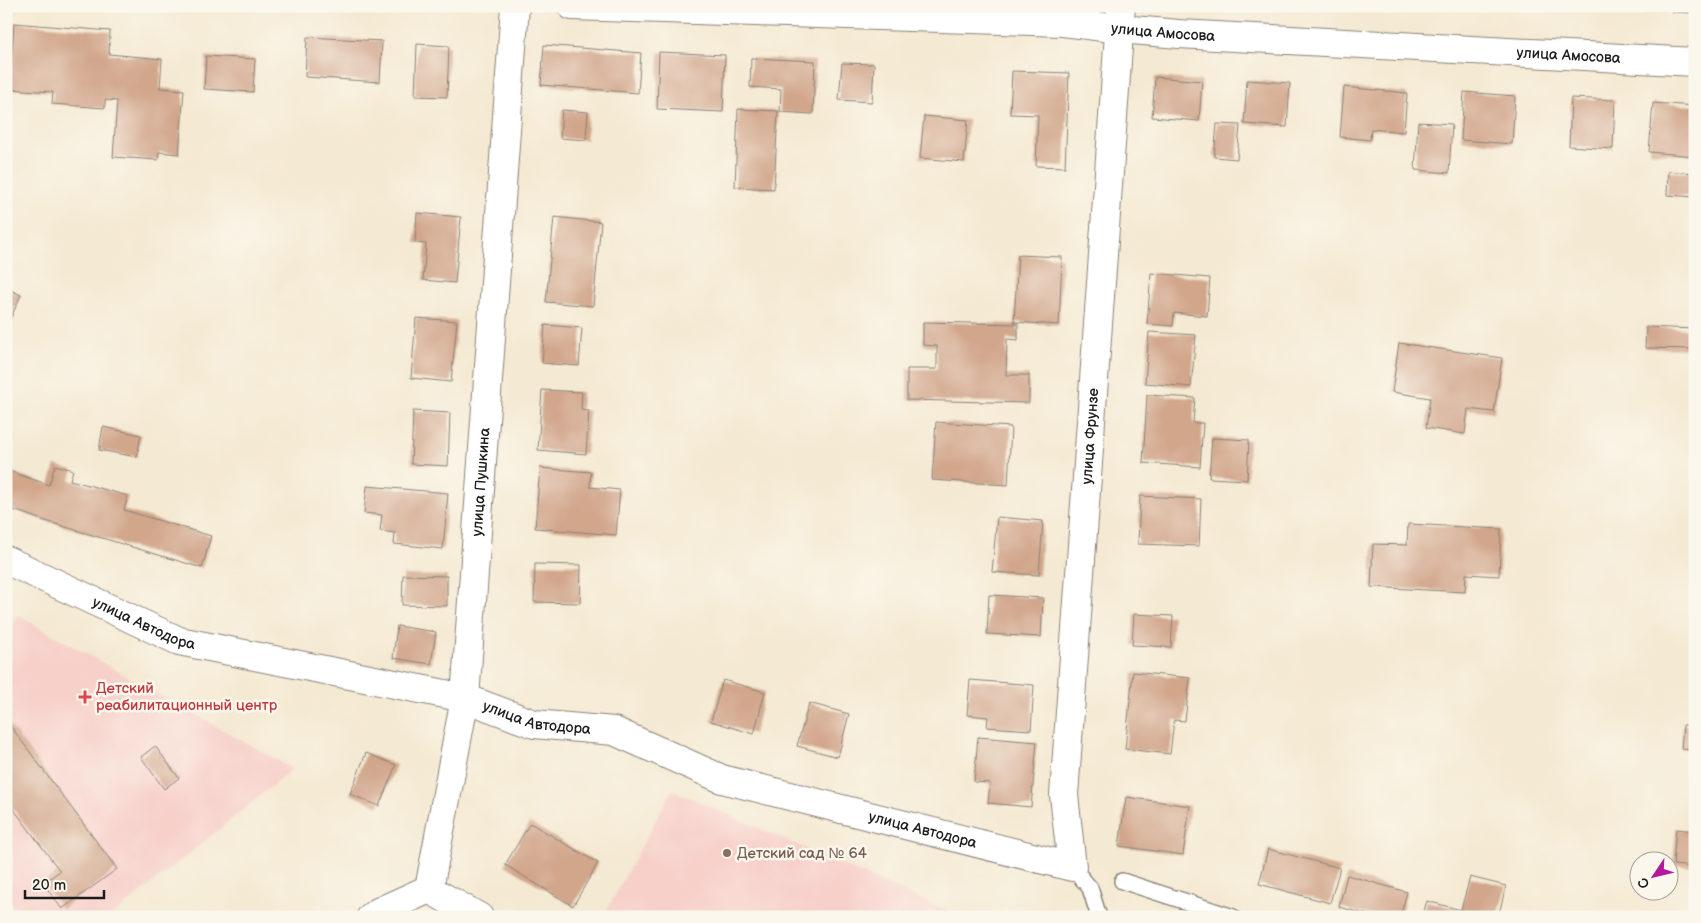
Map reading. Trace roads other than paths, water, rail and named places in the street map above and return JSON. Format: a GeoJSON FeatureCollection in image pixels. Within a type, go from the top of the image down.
{"type":"FeatureCollection","features":[{"type":"Feature","properties":{"kind":"street","name":"улица Пушкина"},"geometry":{"type":"LineString","coordinates":[[429,889],[465,698],[515,6]]}},
{"type":"Feature","properties":{"kind":"street","name":"улица Амосова"},"geometry":{"type":"LineString","coordinates":[[572,6],[1063,22],[1120,18],[1695,62]]}},
{"type":"Feature","properties":{"kind":"street","name":"улица Фрунзе"},"geometry":{"type":"LineString","coordinates":[[1072,867],[1064,795],[1120,18]]}},
{"type":"Feature","properties":{"kind":"street","name":"улица Автодора"},"geometry":{"type":"LineString","coordinates":[[6,560],[179,641],[465,698],[534,724],[614,731],[722,779],[1072,867]]}},
{"type":"Feature","properties":{"kind":"street"},"geometry":{"type":"LineString","coordinates":[[371,917],[429,889],[478,917]]}},
{"type":"Feature","properties":{"kind":"lane"},"geometry":{"type":"LineString","coordinates":[[1072,867],[1090,888],[1099,917]]}},
{"type":"Feature","properties":{"kind":"lane"},"geometry":{"type":"LineString","coordinates":[[1122,881],[1233,917]]}},
{"type":"Feature","properties":{"kind":"place","name":"Детский реабилитационный центр"},"geometry":{"type":"Point","coordinates":[85,697]}},
{"type":"Feature","properties":{"kind":"place","name":"Детский сад № 64"},"geometry":{"type":"Point","coordinates":[727,853]}}]}
